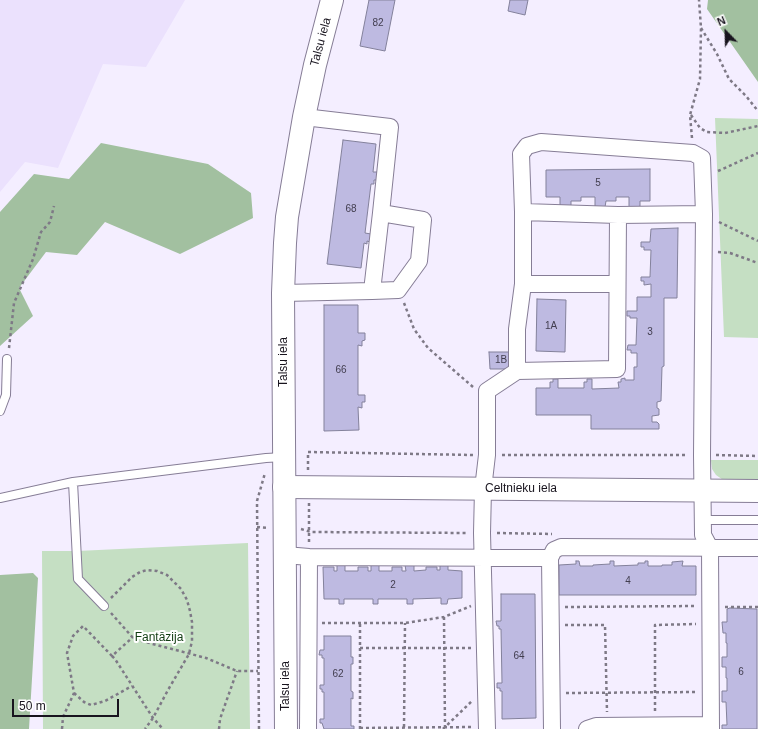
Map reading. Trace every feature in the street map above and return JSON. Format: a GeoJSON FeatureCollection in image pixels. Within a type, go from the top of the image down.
{"type":"FeatureCollection","features":[{"type":"Feature","properties":{"kind":"main road","name":"Talsu iela"},"geometry":{"type":"LineString","coordinates":[[286,729],[283,293],[287,217],[304,117],[315,65],[332,0]]}},
{"type":"Feature","properties":{"kind":"main road","name":"Celtnieku iela"},"geometry":{"type":"LineString","coordinates":[[284,487],[758,490]]}},
{"type":"Feature","properties":{"kind":"street"},"geometry":{"type":"LineString","coordinates":[[304,117],[390,127],[372,291]]}},
{"type":"Feature","properties":{"kind":"street"},"geometry":{"type":"LineString","coordinates":[[517,371],[517,329],[523,284],[521,154],[527,146],[541,142],[693,153],[702,158],[704,214],[703,535],[710,548],[715,606],[711,624],[711,727],[596,726],[587,729]]}},
{"type":"Feature","properties":{"kind":"street"},"geometry":{"type":"LineString","coordinates":[[523,212],[618,215],[704,214]]}},
{"type":"Feature","properties":{"kind":"street"},"geometry":{"type":"LineString","coordinates":[[283,293],[398,290],[419,261],[423,220],[381,213]]}},
{"type":"Feature","properties":{"kind":"street"},"geometry":{"type":"LineString","coordinates":[[486,728],[482,533],[483,489],[487,455],[487,391],[517,371],[617,369],[618,215]]}},
{"type":"Feature","properties":{"kind":"street"},"geometry":{"type":"LineString","coordinates":[[523,284],[617,284]]}},
{"type":"Feature","properties":{"kind":"street"},"geometry":{"type":"LineString","coordinates":[[552,729],[550,558],[554,550],[561,547],[758,548]]}},
{"type":"Feature","properties":{"kind":"street"},"geometry":{"type":"LineString","coordinates":[[285,555],[309,557],[550,558]]}},
{"type":"Feature","properties":{"kind":"street"},"geometry":{"type":"LineString","coordinates":[[308,729],[309,557]]}},
{"type":"Feature","properties":{"kind":"lane"},"geometry":{"type":"LineString","coordinates":[[0,412],[6,395],[7,359]]}},
{"type":"Feature","properties":{"kind":"lane"},"geometry":{"type":"LineString","coordinates":[[0,498],[73,482],[284,457]]}},
{"type":"Feature","properties":{"kind":"lane"},"geometry":{"type":"LineString","coordinates":[[73,482],[78,579],[104,606]]}},
{"type":"Feature","properties":{"kind":"lane"},"geometry":{"type":"LineString","coordinates":[[703,520],[758,520]]}},
{"type":"Feature","properties":{"kind":"path"},"geometry":{"type":"LineString","coordinates":[[693,153],[690,114],[700,79],[701,28],[699,0]]}},
{"type":"Feature","properties":{"kind":"path"},"geometry":{"type":"LineString","coordinates":[[701,28],[718,54],[729,79],[758,111]]}},
{"type":"Feature","properties":{"kind":"path"},"geometry":{"type":"LineString","coordinates":[[690,114],[700,128],[707,132],[725,133],[758,126]]}},
{"type":"Feature","properties":{"kind":"path"},"geometry":{"type":"LineString","coordinates":[[702,178],[758,153]]}},
{"type":"Feature","properties":{"kind":"path"},"geometry":{"type":"LineString","coordinates":[[7,359],[14,303],[33,259],[41,232],[50,222],[54,206]]}},
{"type":"Feature","properties":{"kind":"path"},"geometry":{"type":"LineString","coordinates":[[704,214],[758,241]]}},
{"type":"Feature","properties":{"kind":"path"},"geometry":{"type":"LineString","coordinates":[[703,250],[730,253],[758,263]]}},
{"type":"Feature","properties":{"kind":"path"},"geometry":{"type":"LineString","coordinates":[[398,290],[414,329],[428,348],[487,398]]}},
{"type":"Feature","properties":{"kind":"path"},"geometry":{"type":"LineString","coordinates":[[145,729],[153,718],[189,654],[192,641],[192,622],[187,600],[181,589],[167,575],[157,571],[147,570],[140,572],[132,577],[104,606],[134,639],[189,654],[206,658],[237,671],[258,671]]}},
{"type":"Feature","properties":{"kind":"path"},"geometry":{"type":"LineString","coordinates":[[309,623],[405,623],[444,617],[484,600]]}},
{"type":"Feature","properties":{"kind":"path"},"geometry":{"type":"LineString","coordinates":[[550,607],[758,607]]}},
{"type":"Feature","properties":{"kind":"path"},"geometry":{"type":"LineString","coordinates":[[444,617],[444,728]]}},
{"type":"Feature","properties":{"kind":"path"},"geometry":{"type":"LineString","coordinates":[[360,623],[360,728],[486,728]]}},
{"type":"Feature","properties":{"kind":"path"},"geometry":{"type":"LineString","coordinates":[[404,727],[405,623]]}},
{"type":"Feature","properties":{"kind":"path"},"geometry":{"type":"LineString","coordinates":[[656,726],[655,625],[711,624]]}},
{"type":"Feature","properties":{"kind":"path"},"geometry":{"type":"LineString","coordinates":[[551,625],[606,625],[607,726]]}},
{"type":"Feature","properties":{"kind":"path"},"geometry":{"type":"LineString","coordinates":[[62,729],[63,717],[74,693],[67,653],[73,636],[83,626],[115,659],[153,718],[163,729]]}},
{"type":"Feature","properties":{"kind":"path"},"geometry":{"type":"LineString","coordinates":[[112,656],[133,637]]}},
{"type":"Feature","properties":{"kind":"path"},"geometry":{"type":"LineString","coordinates":[[360,648],[485,648]]}},
{"type":"Feature","properties":{"kind":"path"},"geometry":{"type":"LineString","coordinates":[[219,729],[220,719],[237,671]]}},
{"type":"Feature","properties":{"kind":"path"},"geometry":{"type":"LineString","coordinates":[[444,728],[476,697],[486,683]]}},
{"type":"Feature","properties":{"kind":"path"},"geometry":{"type":"LineString","coordinates":[[74,693],[84,702],[91,704],[105,701],[132,686]]}},
{"type":"Feature","properties":{"kind":"path"},"geometry":{"type":"LineString","coordinates":[[551,693],[711,692]]}},
{"type":"Feature","properties":{"kind":"shaded area"},"geometry":{"type":"Polygon","coordinates":[[[0,0],[185,0],[146,67],[103,64],[58,168],[25,162],[0,192],[0,0]]]}},
{"type":"Feature","properties":{"kind":"green space"},"geometry":{"type":"Polygon","coordinates":[[[708,0],[758,0],[758,82],[707,9],[708,0]]]}},
{"type":"Feature","properties":{"kind":"green space"},"geometry":{"type":"Polygon","coordinates":[[[715,118],[758,119],[758,338],[724,337],[715,118]]]}},
{"type":"Feature","properties":{"kind":"green space"},"geometry":{"type":"Polygon","coordinates":[[[101,143],[208,164],[251,193],[253,218],[180,254],[105,222],[77,255],[46,252],[19,288],[33,316],[0,346],[0,212],[34,174],[69,179],[101,143]]]}},
{"type":"Feature","properties":{"kind":"green space"},"geometry":{"type":"Polygon","coordinates":[[[711,460],[758,460],[758,482],[726,482],[716,475],[712,469],[711,460]]]}},
{"type":"Feature","properties":{"kind":"green space","name":"Fantāzija"},"geometry":{"type":"Polygon","coordinates":[[[248,543],[250,729],[43,729],[42,551],[77,551],[248,543]]]}},
{"type":"Feature","properties":{"kind":"green space"},"geometry":{"type":"Polygon","coordinates":[[[33,573],[38,578],[29,729],[0,729],[0,575],[33,573]]]}},
{"type":"Feature","properties":{"kind":"building"},"geometry":{"type":"Polygon","coordinates":[[[369,0],[395,0],[385,51],[360,46],[369,0]]]}},
{"type":"Feature","properties":{"kind":"building"},"geometry":{"type":"Polygon","coordinates":[[[510,0],[528,0],[525,15],[508,11],[510,0]]]}},
{"type":"Feature","properties":{"kind":"building"},"geometry":{"type":"Polygon","coordinates":[[[343,140],[376,144],[373,172],[379,172],[378,180],[374,180],[374,184],[371,184],[365,233],[371,234],[370,242],[367,241],[367,244],[364,243],[361,268],[327,264],[343,140]]]}},
{"type":"Feature","properties":{"kind":"building"},"geometry":{"type":"Polygon","coordinates":[[[650,169],[650,201],[640,201],[640,206],[637,208],[629,208],[629,197],[616,197],[616,201],[606,201],[605,207],[595,207],[595,197],[581,197],[581,201],[571,201],[571,207],[560,207],[560,197],[546,197],[546,170],[650,169]]]}},
{"type":"Feature","properties":{"kind":"building"},"geometry":{"type":"Polygon","coordinates":[[[678,228],[677,298],[664,298],[664,366],[662,367],[661,401],[657,402],[659,415],[652,416],[652,422],[657,422],[659,424],[659,429],[591,429],[591,415],[536,415],[536,388],[550,388],[550,382],[553,382],[553,379],[558,379],[558,388],[584,388],[584,382],[587,382],[587,379],[592,379],[592,389],[619,388],[618,382],[621,382],[621,379],[625,378],[625,380],[634,380],[634,367],[637,367],[637,353],[631,353],[631,350],[627,350],[628,345],[636,345],[637,318],[630,318],[630,316],[627,316],[627,311],[637,311],[637,297],[651,297],[651,284],[644,285],[644,281],[641,281],[641,277],[650,277],[651,250],[644,250],[644,247],[641,247],[641,242],[650,242],[651,229],[678,228]]]}},
{"type":"Feature","properties":{"kind":"building"},"geometry":{"type":"Polygon","coordinates":[[[537,299],[566,300],[565,352],[536,351],[537,299]]]}},
{"type":"Feature","properties":{"kind":"building"},"geometry":{"type":"Polygon","coordinates":[[[324,305],[358,305],[358,333],[365,333],[365,340],[362,341],[362,346],[358,345],[358,395],[365,395],[365,402],[362,402],[362,408],[358,407],[359,430],[324,431],[324,305]]]}},
{"type":"Feature","properties":{"kind":"building"},"geometry":{"type":"Polygon","coordinates":[[[489,352],[512,352],[512,369],[490,369],[489,352]]]}},
{"type":"Feature","properties":{"kind":"building"},"geometry":{"type":"Polygon","coordinates":[[[576,561],[579,561],[580,566],[610,564],[610,561],[614,561],[614,566],[638,565],[638,563],[645,563],[645,561],[648,561],[648,566],[662,566],[672,565],[672,562],[683,561],[682,566],[696,566],[696,595],[559,595],[559,565],[576,564],[576,561]]]}},
{"type":"Feature","properties":{"kind":"building"},"geometry":{"type":"Polygon","coordinates":[[[345,562],[345,571],[358,571],[358,567],[368,567],[368,571],[371,571],[371,565],[379,562],[379,571],[392,571],[392,567],[402,567],[402,571],[406,571],[405,565],[414,562],[414,571],[426,570],[426,567],[437,567],[437,570],[440,570],[440,565],[448,562],[448,570],[462,571],[462,598],[448,599],[447,604],[441,604],[441,598],[413,599],[413,604],[407,604],[407,599],[378,599],[378,604],[373,604],[373,599],[344,599],[344,604],[339,604],[339,599],[324,599],[323,567],[334,567],[334,571],[337,571],[337,565],[345,562]]]}},
{"type":"Feature","properties":{"kind":"building"},"geometry":{"type":"Polygon","coordinates":[[[501,594],[535,594],[536,718],[502,719],[502,691],[500,691],[500,688],[497,688],[497,683],[502,683],[501,629],[497,626],[496,621],[501,621],[501,594]]]}},
{"type":"Feature","properties":{"kind":"building"},"geometry":{"type":"Polygon","coordinates":[[[727,609],[757,609],[757,729],[722,729],[722,725],[727,725],[726,702],[722,702],[722,691],[727,691],[727,678],[726,667],[722,667],[722,657],[727,657],[727,643],[726,633],[723,633],[722,622],[727,622],[727,609]]]}},
{"type":"Feature","properties":{"kind":"building"},"geometry":{"type":"Polygon","coordinates":[[[324,636],[351,636],[351,657],[353,657],[353,664],[351,664],[351,691],[353,692],[353,699],[351,698],[351,726],[354,726],[354,729],[324,729],[322,723],[320,723],[320,719],[324,719],[324,692],[320,689],[320,685],[324,685],[324,658],[322,658],[322,655],[319,655],[320,650],[324,650],[324,636]]]}}]}
